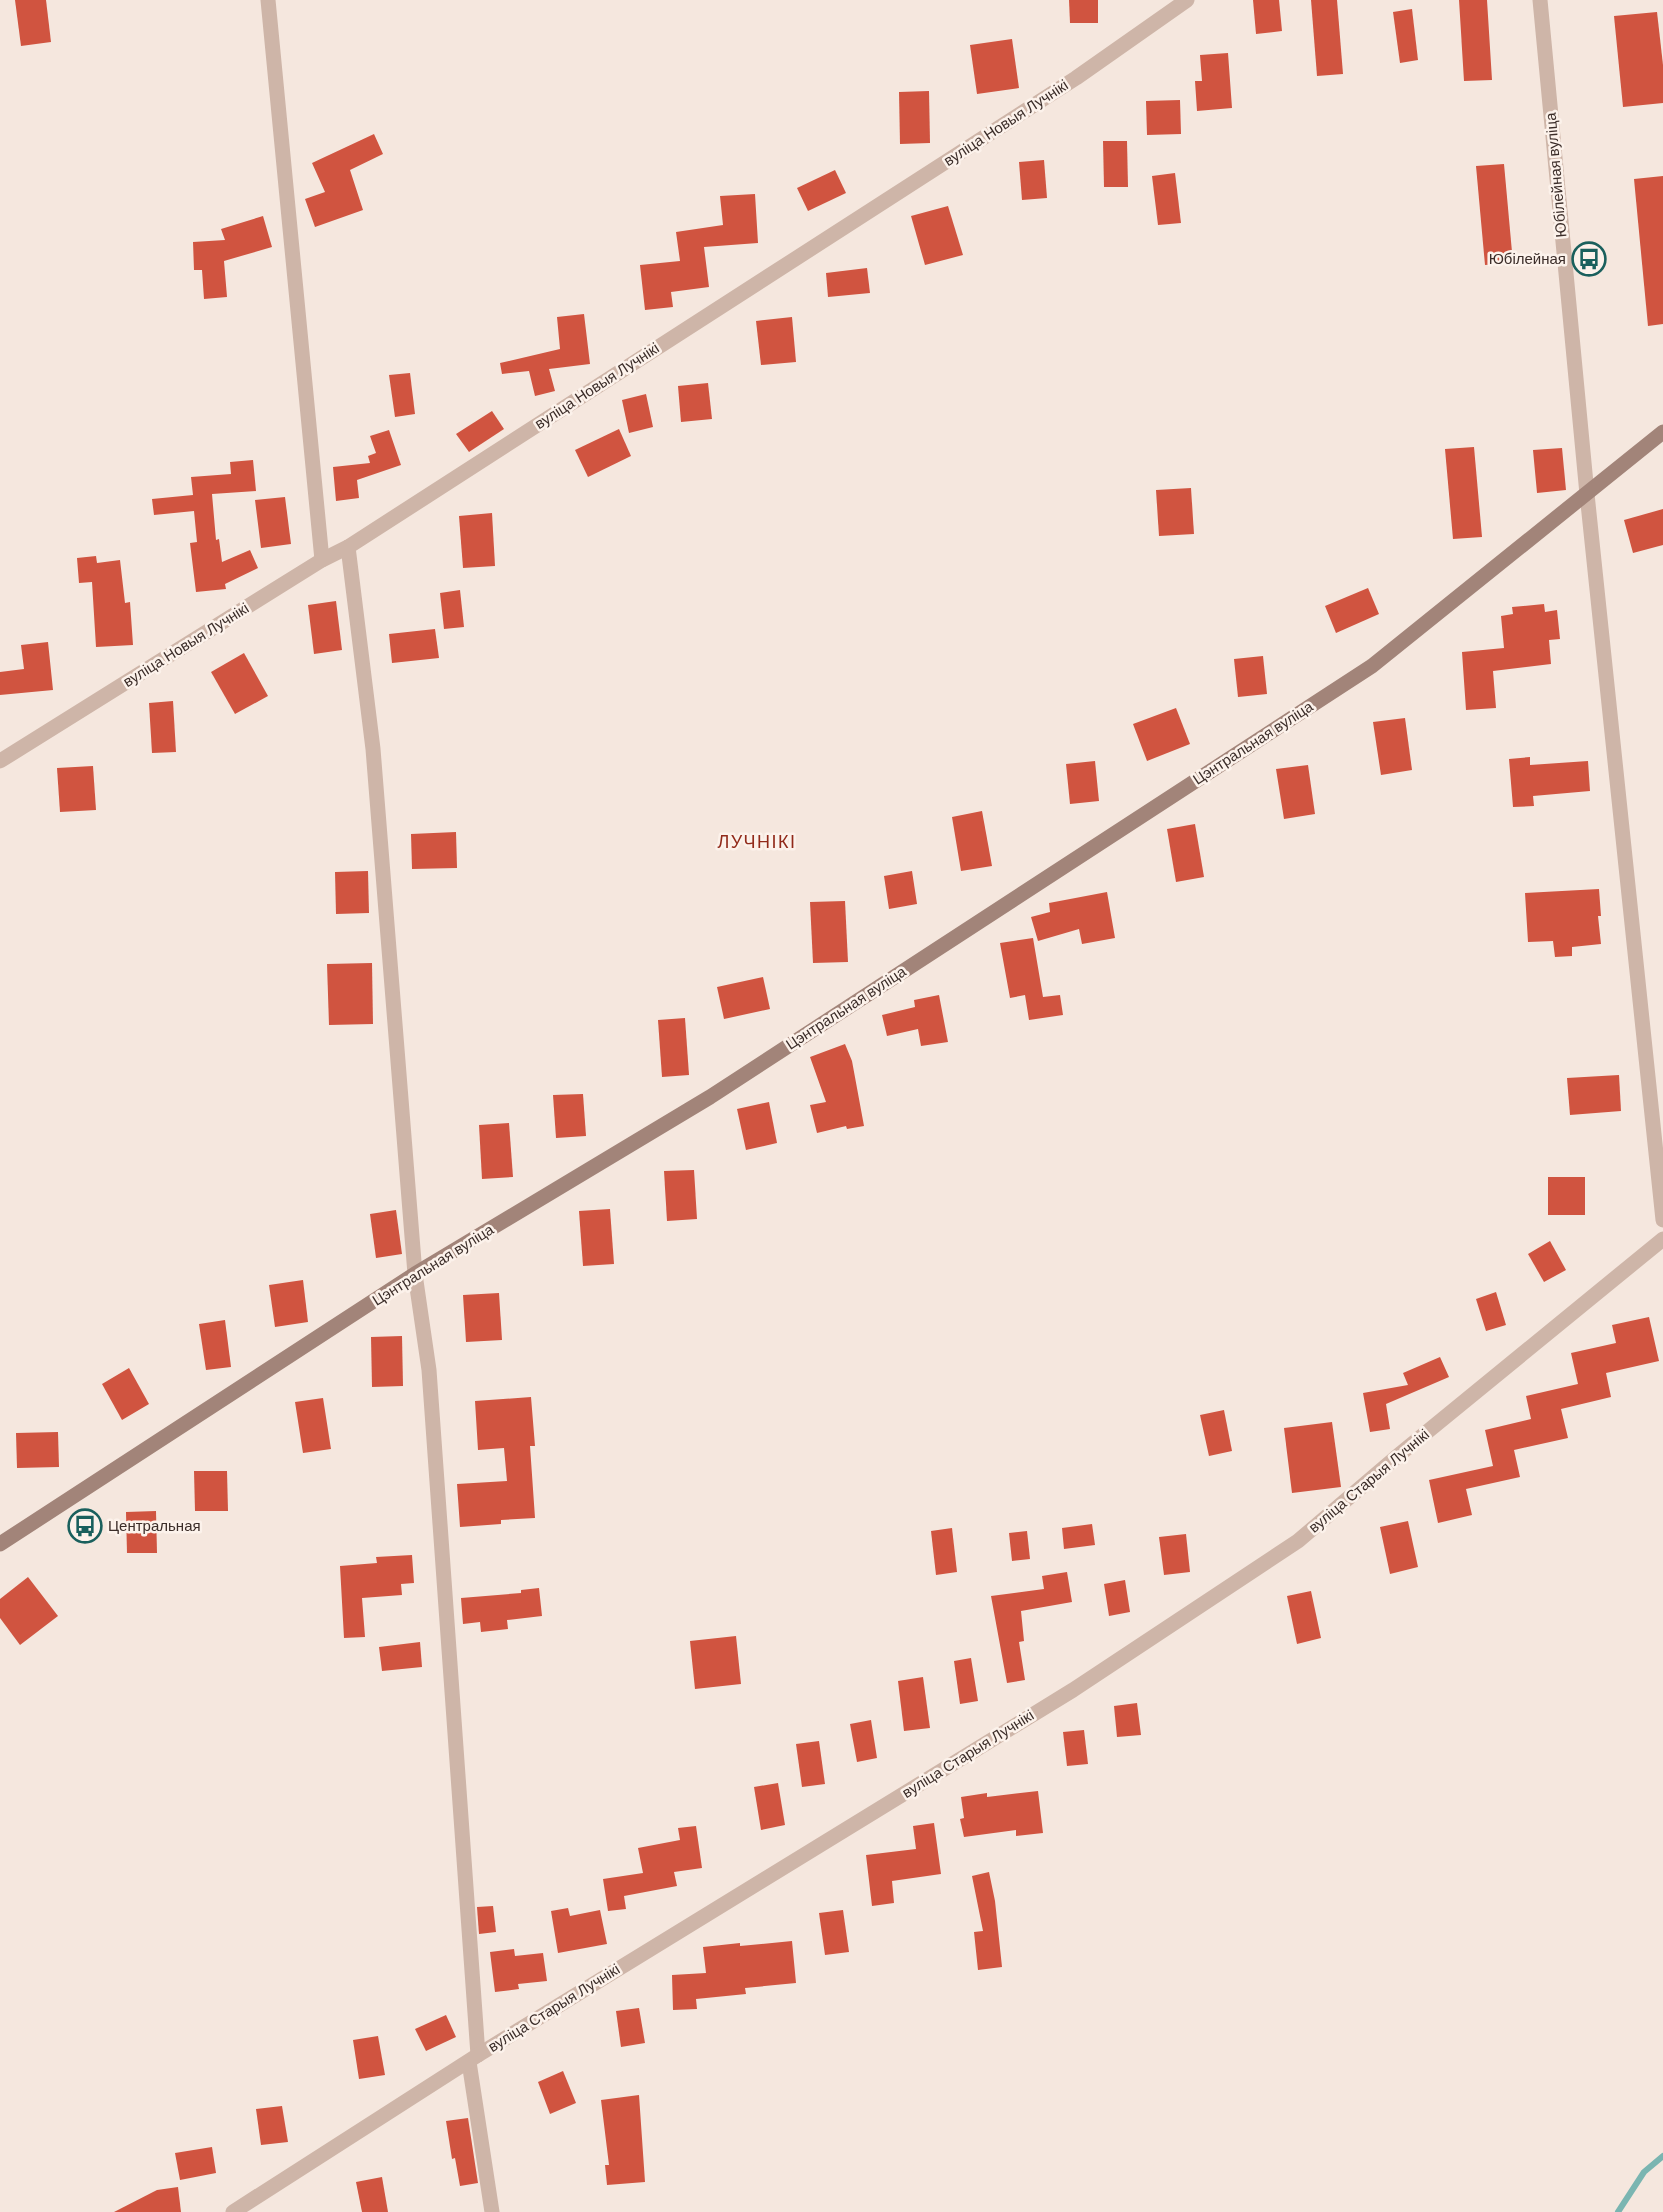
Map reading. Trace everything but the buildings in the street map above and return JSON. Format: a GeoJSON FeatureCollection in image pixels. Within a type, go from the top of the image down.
{"type":"FeatureCollection","features":[{"type":"Feature","properties":{"kind":"main road","name":"Цэнтральная вуліца"},"geometry":{"type":"LineString","coordinates":[[0,1544],[415,1274],[710,1097],[1372,666],[1663,432]]}},
{"type":"Feature","properties":{"kind":"street"},"geometry":{"type":"LineString","coordinates":[[268,0],[322,560]]}},
{"type":"Feature","properties":{"kind":"street","name":"вуліца Новыя Лучнікі"},"geometry":{"type":"LineString","coordinates":[[0,761],[322,560],[348,547],[1076,78],[1187,0]]}},
{"type":"Feature","properties":{"kind":"street","name":"Юбілейная вуліца"},"geometry":{"type":"LineString","coordinates":[[1540,0],[1587,494],[1663,1220]]}},
{"type":"Feature","properties":{"kind":"street"},"geometry":{"type":"LineString","coordinates":[[348,547],[373,749],[415,1274],[429,1370],[473,2059],[492,2212]]}},
{"type":"Feature","properties":{"kind":"street","name":"вуліца Старыя Лучнікі"},"geometry":{"type":"LineString","coordinates":[[233,2212],[473,2059],[1063,1696],[1298,1542],[1400,1454],[1663,1239]]}},
{"type":"Feature","properties":{"kind":"waterway"},"geometry":{"type":"LineString","coordinates":[[1618,2212],[1644,2172],[1663,2156]]}},
{"type":"Feature","properties":{"kind":"place","name":"Юбілейная"},"geometry":{"type":"Point","coordinates":[1589,259]}},
{"type":"Feature","properties":{"kind":"place","name":"Центральная"},"geometry":{"type":"Point","coordinates":[85,1526]}},
{"type":"Feature","properties":{"kind":"district","name":"ЛУЧНІКІ"},"geometry":{"type":"Point","coordinates":[757,842]}}]}
